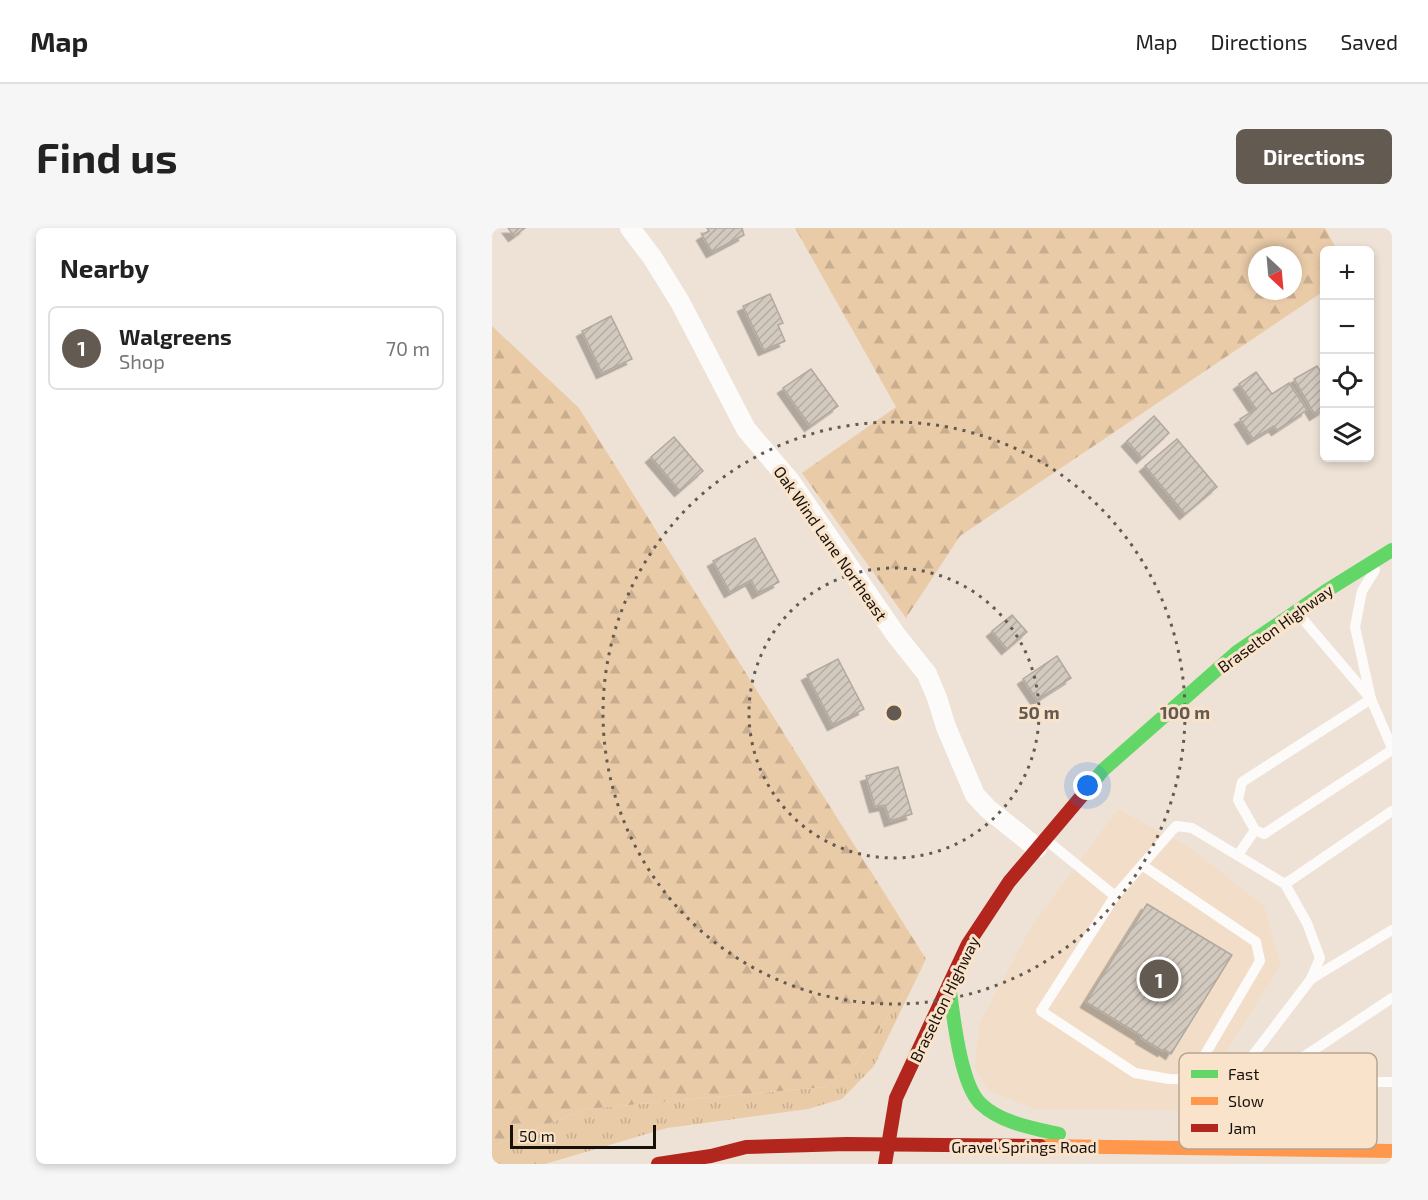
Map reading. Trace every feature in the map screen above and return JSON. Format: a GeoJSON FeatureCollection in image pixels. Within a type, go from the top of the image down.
{"type":"FeatureCollection","features":[{"type":"Feature","properties":{"kind":"main road","name":"Braselton Highway"},"geometry":{"type":"LineString","coordinates":[[885,1164],[896,1098],[949,984],[969,944],[1010,882],[1041,843],[1103,770],[1237,652],[1388,552]]}},
{"type":"Feature","properties":{"kind":"main road"},"geometry":{"type":"LineString","coordinates":[[949,984],[964,1063],[970,1084],[980,1103],[1016,1124],[1112,1147]]}},
{"type":"Feature","properties":{"kind":"main road","name":"Gravel Springs Road"},"geometry":{"type":"LineString","coordinates":[[658,1164],[711,1156],[746,1147],[888,1145],[1020,1150],[1112,1147],[1332,1157],[1370,1157],[1392,1151]]}},
{"type":"Feature","properties":{"kind":"main road"},"geometry":{"type":"LineString","coordinates":[[711,1156],[733,1164]]}},
{"type":"Feature","properties":{"kind":"street","name":"Oak Wind Lane Northeast"},"geometry":{"type":"LineString","coordinates":[[630,228],[652,257],[680,302],[746,429],[790,481],[896,635],[927,674],[938,698],[946,727],[975,795],[988,809],[1041,843]]}},
{"type":"Feature","properties":{"kind":"lane"},"geometry":{"type":"LineString","coordinates":[[1238,855],[1259,832],[1392,749],[1371,699],[1355,627],[1362,591],[1388,552]]}},
{"type":"Feature","properties":{"kind":"lane"},"geometry":{"type":"LineString","coordinates":[[1296,611],[1371,699]]}},
{"type":"Feature","properties":{"kind":"lane"},"geometry":{"type":"LineString","coordinates":[[1259,832],[1238,800],[1242,782],[1371,699]]}},
{"type":"Feature","properties":{"kind":"lane"},"geometry":{"type":"LineString","coordinates":[[1285,884],[1392,811]]}},
{"type":"Feature","properties":{"kind":"lane"},"geometry":{"type":"LineString","coordinates":[[1179,1079],[1135,1073],[1041,1011],[1115,896],[1176,826],[1192,828],[1285,884],[1307,923],[1320,958],[1311,979],[1255,1053]]}},
{"type":"Feature","properties":{"kind":"lane"},"geometry":{"type":"LineString","coordinates":[[1041,843],[1115,896]]}},
{"type":"Feature","properties":{"kind":"lane"},"geometry":{"type":"LineString","coordinates":[[1142,865],[1256,942],[1260,961],[1206,1053]]}},
{"type":"Feature","properties":{"kind":"lane"},"geometry":{"type":"LineString","coordinates":[[1311,979],[1392,930]]}},
{"type":"Feature","properties":{"kind":"lane"},"geometry":{"type":"LineString","coordinates":[[1309,1053],[1392,998]]}},
{"type":"Feature","properties":{"kind":"shaded area"},"geometry":{"type":"Polygon","coordinates":[[[1118,809],[1189,847],[1264,906],[1281,965],[1225,1053],[1179,1053],[1179,1110],[1033,1109],[988,1090],[975,1068],[979,1024],[1031,927],[1118,809]]]}},
{"type":"Feature","properties":{"kind":"green space"},"geometry":{"type":"Polygon","coordinates":[[[795,228],[1325,228],[1335,246],[1320,246],[1320,294],[960,536],[906,618],[802,473],[896,407],[795,228]]]}},
{"type":"Feature","properties":{"kind":"green space"},"geometry":{"type":"Polygon","coordinates":[[[492,326],[579,408],[926,959],[856,1064],[824,1087],[586,1109],[492,1146],[492,326]]]}},
{"type":"Feature","properties":{"kind":"green space"},"geometry":{"type":"Polygon","coordinates":[[[926,959],[874,1066],[842,1099],[808,1109],[667,1128],[545,1164],[492,1164],[492,1146],[586,1109],[824,1087],[856,1064],[926,959]]]}},
{"type":"Feature","properties":{"kind":"building"},"geometry":{"type":"Polygon","coordinates":[[[508,228],[525,228],[514,236],[508,228]]]}},
{"type":"Feature","properties":{"kind":"building"},"geometry":{"type":"Polygon","coordinates":[[[707,228],[742,228],[744,235],[712,252],[702,235],[709,231],[707,228]]]}},
{"type":"Feature","properties":{"kind":"building"},"geometry":{"type":"Polygon","coordinates":[[[770,294],[783,323],[778,325],[785,341],[764,350],[743,306],[770,294]]]}},
{"type":"Feature","properties":{"kind":"building"},"geometry":{"type":"Polygon","coordinates":[[[611,316],[632,359],[602,373],[582,331],[611,316]]]}},
{"type":"Feature","properties":{"kind":"building"},"geometry":{"type":"Polygon","coordinates":[[[1317,366],[1320,371],[1320,412],[1315,415],[1294,379],[1317,366]]]}},
{"type":"Feature","properties":{"kind":"building"},"geometry":{"type":"Polygon","coordinates":[[[811,369],[838,406],[810,426],[783,388],[811,369]]]}},
{"type":"Feature","properties":{"kind":"building"},"geometry":{"type":"Polygon","coordinates":[[[1256,372],[1272,394],[1289,383],[1307,410],[1277,430],[1274,426],[1253,439],[1240,419],[1256,409],[1239,384],[1256,372]]]}},
{"type":"Feature","properties":{"kind":"building"},"geometry":{"type":"Polygon","coordinates":[[[1154,416],[1169,433],[1142,458],[1127,441],[1154,416]]]}},
{"type":"Feature","properties":{"kind":"building"},"geometry":{"type":"Polygon","coordinates":[[[674,437],[703,471],[680,491],[651,457],[674,437]]]}},
{"type":"Feature","properties":{"kind":"building"},"geometry":{"type":"Polygon","coordinates":[[[1177,439],[1217,487],[1185,514],[1145,466],[1177,439]]]}},
{"type":"Feature","properties":{"kind":"building"},"geometry":{"type":"Polygon","coordinates":[[[755,538],[779,582],[758,593],[751,580],[730,592],[713,561],[755,538]]]}},
{"type":"Feature","properties":{"kind":"building"},"geometry":{"type":"Polygon","coordinates":[[[1012,615],[1027,632],[1007,649],[992,631],[1012,615]]]}},
{"type":"Feature","properties":{"kind":"building"},"geometry":{"type":"Polygon","coordinates":[[[1057,656],[1071,678],[1037,700],[1023,679],[1057,656]]]}},
{"type":"Feature","properties":{"kind":"building"},"geometry":{"type":"Polygon","coordinates":[[[838,659],[864,709],[833,725],[807,675],[838,659]]]}},
{"type":"Feature","properties":{"kind":"building"},"geometry":{"type":"Polygon","coordinates":[[[898,767],[912,814],[890,821],[885,805],[875,807],[866,776],[898,767]]]}},
{"type":"Feature","properties":{"kind":"building"},"geometry":{"type":"Polygon","coordinates":[[[1147,904],[1232,955],[1171,1054],[1141,1038],[1142,1036],[1086,1002],[1147,904]]]}},
{"type":"Feature","properties":{"kind":"traffic: fast"},"geometry":{"type":"LineString","coordinates":[[1091,785],[1103,770],[1237,652],[1326,591],[1392,550]]}},
{"type":"Feature","properties":{"kind":"traffic: fast"},"geometry":{"type":"LineString","coordinates":[[949,984],[959,1048],[974,1095],[981,1104],[998,1116],[1018,1124],[1059,1134]]}},
{"type":"Feature","properties":{"kind":"traffic: slow"},"geometry":{"type":"LineString","coordinates":[[1040,1146],[1179,1148]]}},
{"type":"Feature","properties":{"kind":"traffic: slow"},"geometry":{"type":"LineString","coordinates":[[1251,1149],[1392,1151]]}},
{"type":"Feature","properties":{"kind":"traffic: jam"},"geometry":{"type":"LineString","coordinates":[[885,1164],[896,1098],[968,944],[1009,882],[1091,785]]}},
{"type":"Feature","properties":{"kind":"traffic: jam"},"geometry":{"type":"LineString","coordinates":[[658,1164],[711,1156],[746,1147],[846,1144],[1040,1146]]}},
{"type":"Feature","properties":{"kind":"place","name":"Walgreens"},"geometry":{"type":"Point","coordinates":[1159,979]}}]}
